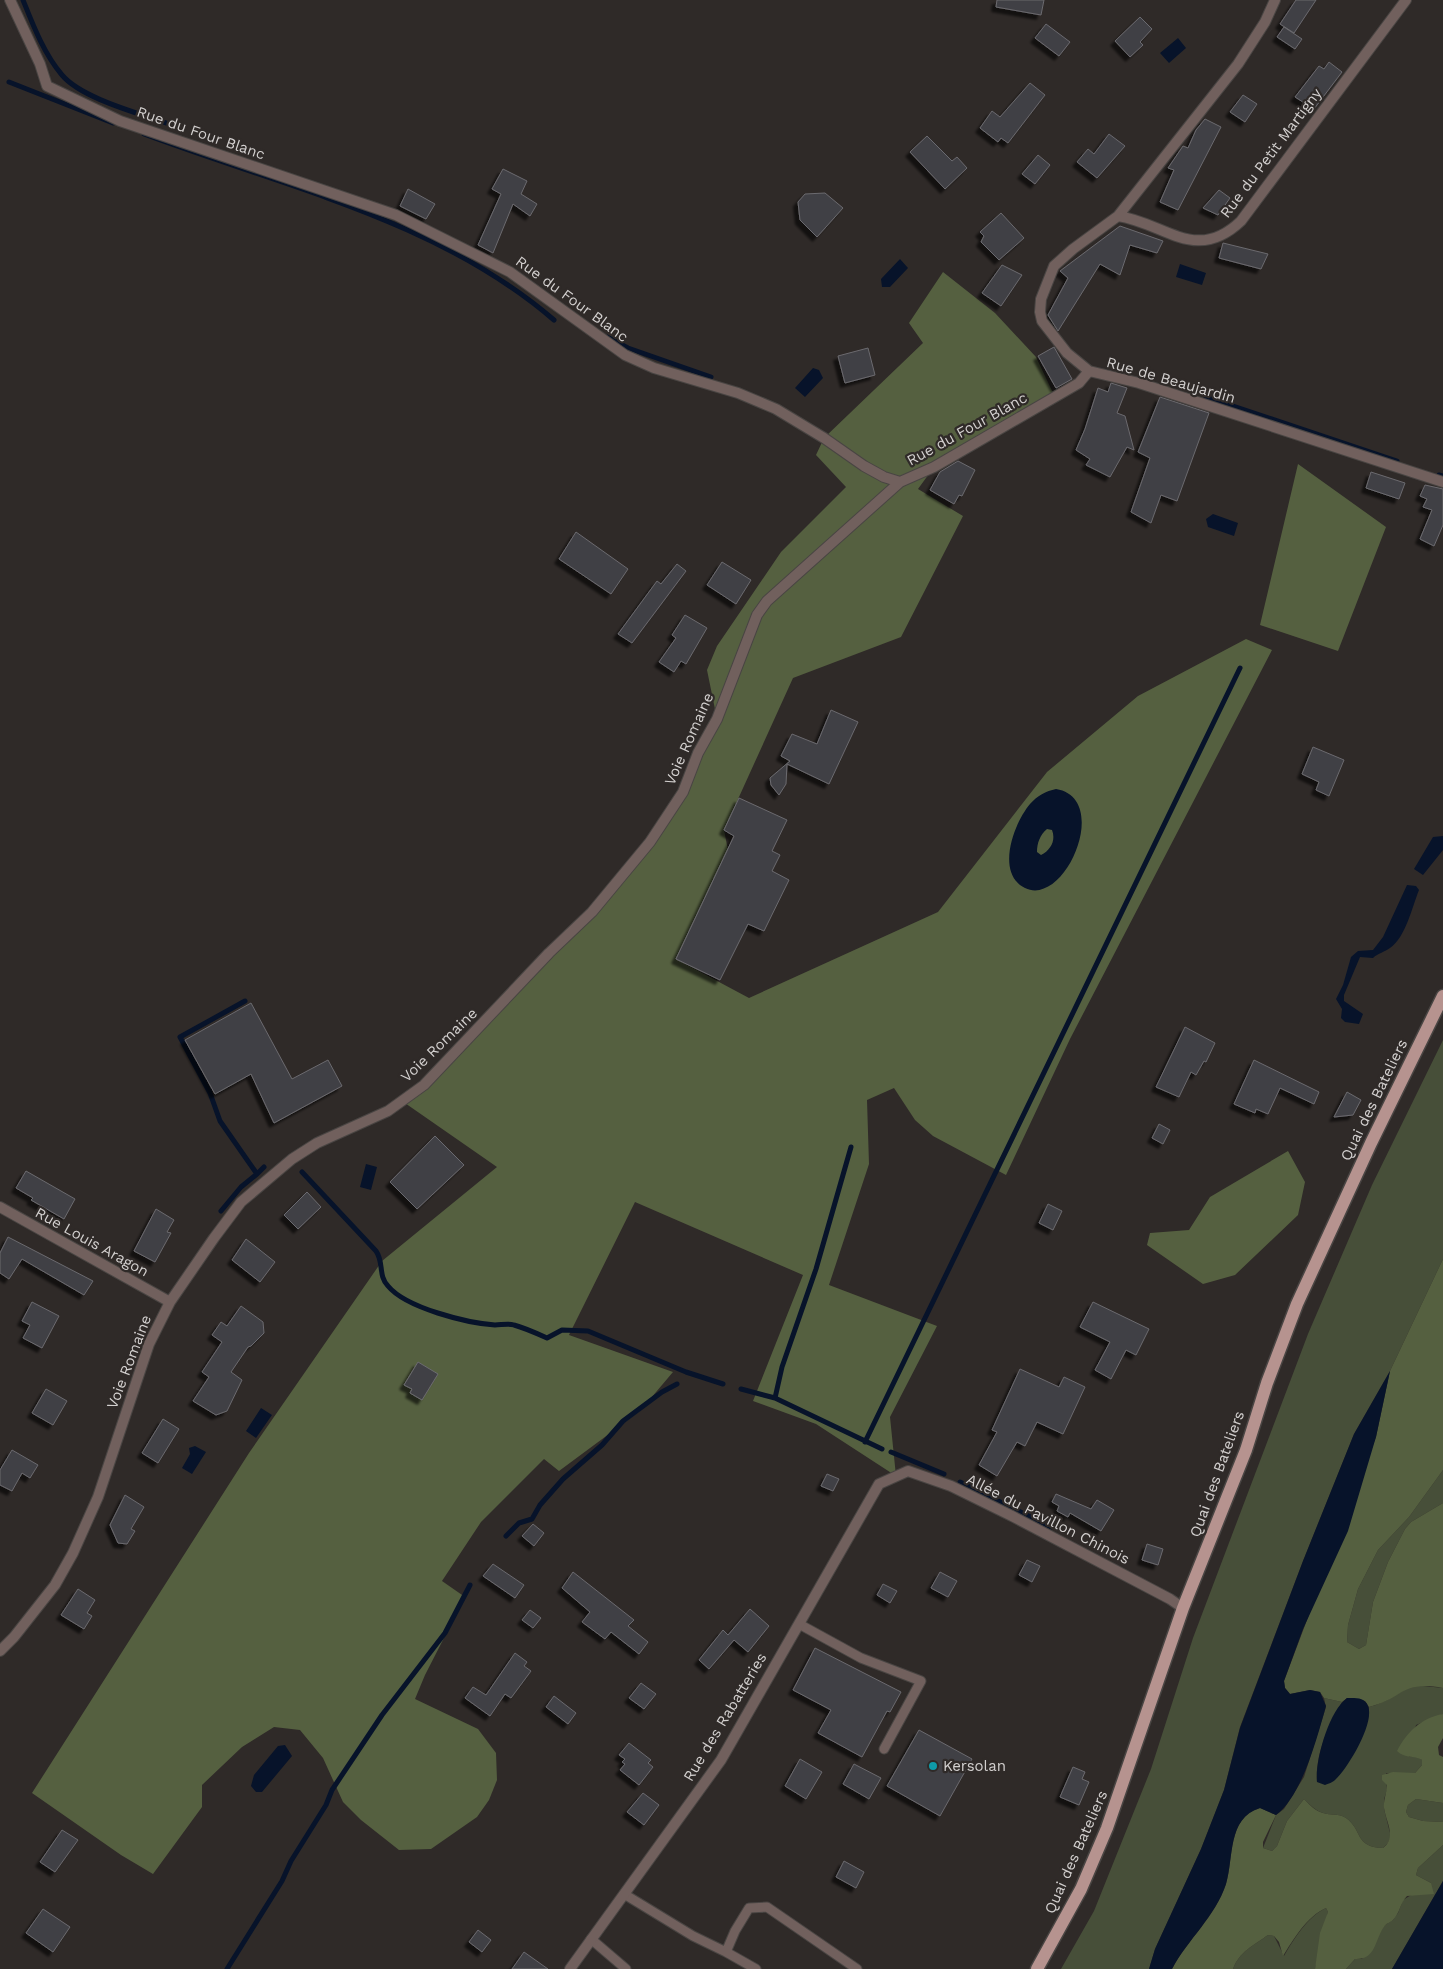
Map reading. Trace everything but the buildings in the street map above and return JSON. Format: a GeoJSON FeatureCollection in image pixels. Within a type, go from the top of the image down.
{"type":"FeatureCollection","features":[{"type":"Feature","properties":{"kind":"main road","name":"Quai des Bateliers"},"geometry":{"type":"LineString","coordinates":[[1036,1969],[1081,1889],[1107,1828],[1183,1608],[1246,1450],[1267,1384],[1297,1304],[1370,1143],[1443,996]]}},
{"type":"Feature","properties":{"kind":"street","name":"Rue du Four Blanc"},"geometry":{"type":"LineString","coordinates":[[10,0],[40,64],[47,86],[120,121],[396,215],[510,272],[625,355],[654,368],[738,393],[776,409],[884,477],[900,482],[934,467],[1071,388],[1079,383],[1088,372]]}},
{"type":"Feature","properties":{"kind":"street"},"geometry":{"type":"LineString","coordinates":[[1118,216],[1238,64],[1265,22],[1275,0]]}},
{"type":"Feature","properties":{"kind":"street","name":"Rue du Petit Martigny"},"geometry":{"type":"LineString","coordinates":[[1118,216],[1131,218],[1180,238],[1201,241],[1222,237],[1232,230],[1241,221],[1406,0]]}},
{"type":"Feature","properties":{"kind":"street","name":"Rue de Beaujardin"},"geometry":{"type":"LineString","coordinates":[[1118,216],[1054,266],[1041,299],[1042,321],[1067,353],[1088,372],[1139,383],[1443,482]]}},
{"type":"Feature","properties":{"kind":"street","name":"Voie Romaine"},"geometry":{"type":"LineString","coordinates":[[0,1651],[14,1638],[55,1585],[73,1553],[98,1497],[149,1344],[170,1302],[241,1202],[292,1159],[317,1143],[388,1110],[424,1085],[592,912],[650,842],[682,792],[698,753],[717,718],[742,651],[767,601],[900,482]]}},
{"type":"Feature","properties":{"kind":"street","name":"Rue Louis Aragon"},"geometry":{"type":"LineString","coordinates":[[0,1208],[170,1302]]}},
{"type":"Feature","properties":{"kind":"street","name":"Allée du Pavillon Chinois"},"geometry":{"type":"LineString","coordinates":[[896,1476],[908,1471],[951,1486],[1143,1585],[1183,1608]]}},
{"type":"Feature","properties":{"kind":"street","name":"Rue des Rabatteries"},"geometry":{"type":"LineString","coordinates":[[570,1969],[720,1760],[879,1484],[896,1476]]}},
{"type":"Feature","properties":{"kind":"lane"},"geometry":{"type":"LineString","coordinates":[[798,1624],[861,1658],[922,1681],[884,1750]]}},
{"type":"Feature","properties":{"kind":"lane"},"geometry":{"type":"LineString","coordinates":[[624,1894],[693,1936],[756,1969]]}},
{"type":"Feature","properties":{"kind":"lane"},"geometry":{"type":"LineString","coordinates":[[726,1952],[735,1930],[749,1908],[767,1907],[857,1969]]}},
{"type":"Feature","properties":{"kind":"lane"},"geometry":{"type":"LineString","coordinates":[[591,1939],[626,1969]]}},
{"type":"Feature","properties":{"kind":"green space"},"geometry":{"type":"Polygon","coordinates":[[[943,272],[995,313],[1036,357],[1055,397],[934,467],[918,489],[963,516],[901,637],[793,678],[724,830],[728,850],[676,959],[749,998],[938,912],[1047,772],[1138,696],[1246,639],[1272,650],[1070,1039],[1006,1175],[933,1136],[915,1120],[894,1088],[867,1100],[869,1164],[829,1285],[937,1326],[890,1417],[896,1476],[816,1424],[753,1401],[803,1275],[635,1202],[569,1335],[673,1372],[640,1411],[559,1471],[544,1459],[481,1522],[442,1581],[465,1597],[425,1675],[415,1699],[478,1729],[496,1753],[497,1780],[489,1800],[477,1817],[431,1849],[399,1850],[361,1820],[343,1802],[323,1758],[300,1730],[274,1727],[242,1747],[202,1785],[202,1807],[153,1874],[121,1855],[32,1793],[249,1453],[382,1261],[497,1167],[402,1101],[574,928],[668,816],[717,719],[707,670],[717,646],[781,552],[846,487],[816,455],[824,438],[923,343],[909,323],[943,272]]]}},
{"type":"Feature","properties":{"kind":"green space"},"geometry":{"type":"Polygon","coordinates":[[[1298,464],[1386,527],[1338,651],[1260,625],[1298,464]]]}},
{"type":"Feature","properties":{"kind":"green space"},"geometry":{"type":"Polygon","coordinates":[[[1443,1040],[1443,1259],[1390,1371],[1354,1434],[1240,1727],[1224,1790],[1201,1849],[1155,1949],[1149,1969],[1061,1969],[1094,1911],[1151,1769],[1193,1638],[1308,1334],[1372,1185],[1443,1040]]]}},
{"type":"Feature","properties":{"kind":"green space"},"geometry":{"type":"Polygon","coordinates":[[[1288,1151],[1305,1182],[1298,1215],[1235,1275],[1203,1284],[1147,1245],[1150,1233],[1189,1230],[1210,1197],[1288,1151]]]}},
{"type":"Feature","properties":{"kind":"green space"},"geometry":{"type":"Polygon","coordinates":[[[1443,1259],[1443,1470],[1409,1517],[1378,1550],[1358,1589],[1348,1625],[1347,1642],[1359,1649],[1366,1645],[1373,1602],[1388,1562],[1405,1529],[1411,1522],[1443,1503],[1443,1688],[1418,1686],[1410,1688],[1389,1700],[1369,1707],[1365,1701],[1347,1698],[1342,1702],[1324,1698],[1320,1692],[1310,1690],[1290,1694],[1285,1688],[1284,1681],[1376,1437],[1390,1371],[1443,1259]]]}},
{"type":"Feature","properties":{"kind":"green space"},"geometry":{"type":"Polygon","coordinates":[[[1443,1470],[1443,1503],[1411,1522],[1405,1529],[1388,1562],[1373,1602],[1366,1645],[1359,1649],[1347,1642],[1348,1625],[1358,1589],[1378,1550],[1409,1517],[1443,1470]]]}},
{"type":"Feature","properties":{"kind":"green space"},"geometry":{"type":"Polygon","coordinates":[[[1414,1685],[1443,1688],[1443,1714],[1416,1725],[1409,1757],[1417,1757],[1422,1760],[1422,1765],[1415,1773],[1386,1773],[1387,1790],[1384,1799],[1384,1809],[1391,1837],[1388,1843],[1383,1848],[1367,1845],[1346,1818],[1320,1812],[1304,1799],[1287,1821],[1277,1846],[1272,1851],[1263,1848],[1276,1815],[1284,1809],[1304,1777],[1326,1707],[1324,1698],[1342,1702],[1328,1730],[1321,1750],[1318,1761],[1317,1782],[1368,1721],[1369,1707],[1381,1703],[1414,1685]]]}},
{"type":"Feature","properties":{"kind":"green space"},"geometry":{"type":"Polygon","coordinates":[[[1443,1714],[1443,1738],[1438,1747],[1439,1755],[1443,1757],[1443,1803],[1416,1799],[1408,1805],[1406,1812],[1409,1817],[1423,1821],[1443,1822],[1443,1845],[1418,1868],[1416,1875],[1431,1883],[1434,1894],[1407,1896],[1395,1917],[1381,1932],[1371,1953],[1362,1958],[1355,1959],[1346,1969],[1315,1969],[1320,1933],[1328,1912],[1326,1908],[1307,1922],[1283,1956],[1279,1942],[1274,1936],[1268,1935],[1243,1953],[1233,1969],[1172,1969],[1221,1896],[1226,1884],[1237,1830],[1242,1820],[1249,1813],[1260,1808],[1276,1815],[1263,1842],[1263,1848],[1272,1851],[1277,1846],[1287,1821],[1304,1799],[1320,1812],[1346,1818],[1367,1845],[1383,1848],[1389,1839],[1390,1829],[1384,1808],[1387,1785],[1382,1780],[1382,1775],[1393,1772],[1415,1773],[1422,1765],[1422,1760],[1403,1755],[1397,1751],[1405,1738],[1421,1722],[1443,1714]]]}},
{"type":"Feature","properties":{"kind":"green space"},"geometry":{"type":"Polygon","coordinates":[[[1416,1799],[1443,1803],[1443,1822],[1423,1821],[1409,1817],[1406,1812],[1408,1805],[1416,1799]]]}},
{"type":"Feature","properties":{"kind":"green space"},"geometry":{"type":"Polygon","coordinates":[[[1443,1845],[1443,1881],[1392,1969],[1346,1969],[1355,1959],[1362,1959],[1385,1925],[1393,1920],[1398,1913],[1403,1900],[1431,1883],[1416,1875],[1418,1868],[1443,1845]]]}},
{"type":"Feature","properties":{"kind":"green space"},"geometry":{"type":"Polygon","coordinates":[[[1326,1908],[1328,1912],[1315,1969],[1233,1969],[1243,1953],[1268,1935],[1274,1936],[1284,1956],[1307,1922],[1326,1908]]]}},
{"type":"Feature","properties":{"kind":"water"},"geometry":{"type":"Polygon","coordinates":[[[1178,38],[1186,48],[1169,63],[1160,53],[1178,38]]]}},
{"type":"Feature","properties":{"kind":"water"},"geometry":{"type":"Polygon","coordinates":[[[900,259],[908,268],[890,287],[882,287],[881,279],[900,259]]]}},
{"type":"Feature","properties":{"kind":"water"},"geometry":{"type":"Polygon","coordinates":[[[1180,264],[1206,273],[1202,285],[1176,277],[1180,264]]]}},
{"type":"Feature","properties":{"kind":"water"},"geometry":{"type":"Polygon","coordinates":[[[813,368],[819,370],[823,378],[805,397],[795,388],[813,368]]]}},
{"type":"Feature","properties":{"kind":"water"},"geometry":{"type":"Polygon","coordinates":[[[1213,514],[1238,523],[1234,536],[1208,527],[1206,519],[1213,514]]]}},
{"type":"Feature","properties":{"kind":"water"},"geometry":{"type":"Polygon","coordinates":[[[1056,789],[1072,797],[1080,811],[1081,830],[1076,849],[1067,868],[1055,882],[1040,890],[1025,888],[1016,881],[1011,871],[1009,860],[1013,835],[1030,804],[1039,796],[1056,789]],[[1047,829],[1039,839],[1037,852],[1041,855],[1052,844],[1052,830],[1047,829]]]}},
{"type":"Feature","properties":{"kind":"water"},"geometry":{"type":"Polygon","coordinates":[[[1443,836],[1443,850],[1423,875],[1414,869],[1433,837],[1443,836]]]}},
{"type":"Feature","properties":{"kind":"water"},"geometry":{"type":"Polygon","coordinates":[[[1407,885],[1416,886],[1419,890],[1408,921],[1396,943],[1388,949],[1373,958],[1360,957],[1344,995],[1344,1001],[1363,1014],[1359,1024],[1345,1022],[1341,1018],[1342,1009],[1336,999],[1343,985],[1351,957],[1358,951],[1373,950],[1383,937],[1407,885]]]}},
{"type":"Feature","properties":{"kind":"water"},"geometry":{"type":"Polygon","coordinates":[[[366,1164],[377,1167],[371,1190],[360,1187],[366,1164]]]}},
{"type":"Feature","properties":{"kind":"water"},"geometry":{"type":"Polygon","coordinates":[[[1390,1371],[1376,1437],[1348,1531],[1303,1629],[1284,1681],[1285,1688],[1290,1694],[1310,1690],[1320,1692],[1326,1706],[1301,1781],[1294,1794],[1276,1815],[1260,1808],[1249,1813],[1242,1820],[1234,1840],[1226,1884],[1215,1907],[1172,1969],[1149,1969],[1155,1949],[1201,1849],[1224,1790],[1240,1728],[1303,1561],[1354,1434],[1390,1371]]]}},
{"type":"Feature","properties":{"kind":"water"},"geometry":{"type":"Polygon","coordinates":[[[261,1408],[272,1415],[256,1438],[246,1431],[261,1408]]]}},
{"type":"Feature","properties":{"kind":"water"},"geometry":{"type":"Polygon","coordinates":[[[195,1446],[206,1452],[192,1474],[182,1468],[190,1454],[189,1448],[195,1446]]]}},
{"type":"Feature","properties":{"kind":"water"},"geometry":{"type":"Polygon","coordinates":[[[1347,1698],[1359,1699],[1367,1703],[1368,1723],[1359,1745],[1347,1766],[1335,1780],[1325,1785],[1317,1782],[1318,1761],[1321,1749],[1334,1714],[1340,1704],[1347,1698]]]}},
{"type":"Feature","properties":{"kind":"water"},"geometry":{"type":"Polygon","coordinates":[[[285,1745],[292,1756],[262,1792],[256,1792],[251,1786],[254,1775],[278,1746],[285,1745]]]}},
{"type":"Feature","properties":{"kind":"water"},"geometry":{"type":"Polygon","coordinates":[[[1443,1881],[1443,1969],[1392,1969],[1443,1881]]]}},
{"type":"Feature","properties":{"kind":"waterway"},"geometry":{"type":"LineString","coordinates":[[23,0],[50,58],[71,84],[113,105],[172,125]]}},
{"type":"Feature","properties":{"kind":"waterway"},"geometry":{"type":"LineString","coordinates":[[9,82],[113,123]]}},
{"type":"Feature","properties":{"kind":"waterway"},"geometry":{"type":"LineString","coordinates":[[144,134],[358,209],[410,231],[461,256],[509,285],[554,320]]}},
{"type":"Feature","properties":{"kind":"waterway"},"geometry":{"type":"LineString","coordinates":[[607,337],[628,348],[711,377]]}},
{"type":"Feature","properties":{"kind":"waterway"},"geometry":{"type":"LineString","coordinates":[[1206,397],[1397,461]]}},
{"type":"Feature","properties":{"kind":"waterway"},"geometry":{"type":"LineString","coordinates":[[1439,475],[1443,476]]}},
{"type":"Feature","properties":{"kind":"waterway"},"geometry":{"type":"LineString","coordinates":[[865,1442],[1240,668]]}},
{"type":"Feature","properties":{"kind":"waterway"},"geometry":{"type":"LineString","coordinates":[[245,1001],[180,1037],[210,1093],[220,1121],[257,1174],[264,1167]]}},
{"type":"Feature","properties":{"kind":"waterway"},"geometry":{"type":"LineString","coordinates":[[741,1389],[775,1398],[782,1367],[816,1269],[851,1147]]}},
{"type":"Feature","properties":{"kind":"waterway"},"geometry":{"type":"LineString","coordinates":[[302,1172],[376,1251],[385,1282],[397,1294],[408,1301],[454,1318],[483,1324],[512,1324],[547,1338],[562,1330],[588,1331],[686,1372],[723,1384]]}},
{"type":"Feature","properties":{"kind":"waterway"},"geometry":{"type":"LineString","coordinates":[[221,1211],[241,1187],[257,1174]]}},
{"type":"Feature","properties":{"kind":"waterway"},"geometry":{"type":"LineString","coordinates":[[506,1536],[519,1523],[532,1519],[540,1505],[563,1479],[602,1445],[623,1421],[662,1392],[677,1384]]}},
{"type":"Feature","properties":{"kind":"waterway"},"geometry":{"type":"LineString","coordinates":[[775,1398],[882,1449]]}},
{"type":"Feature","properties":{"kind":"waterway"},"geometry":{"type":"LineString","coordinates":[[891,1452],[944,1474]]}},
{"type":"Feature","properties":{"kind":"waterway"},"geometry":{"type":"LineString","coordinates":[[960,1482],[1051,1527]]}},
{"type":"Feature","properties":{"kind":"waterway"},"geometry":{"type":"LineString","coordinates":[[227,1969],[282,1881],[291,1861],[326,1805],[332,1790],[382,1715],[445,1633],[470,1585]]}},
{"type":"Feature","properties":{"kind":"place","name":"Kersolan"},"geometry":{"type":"Point","coordinates":[933,1766]}}]}
